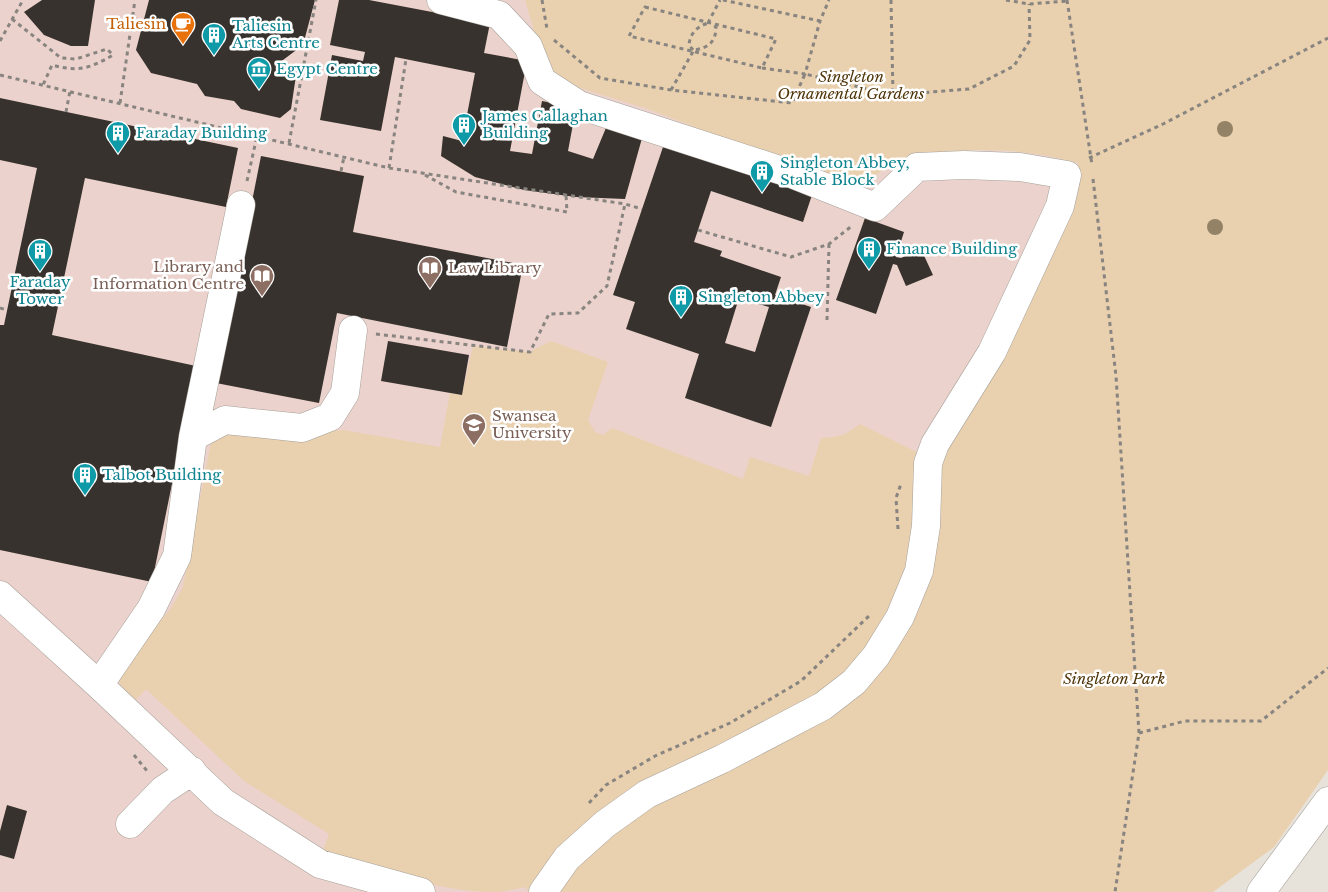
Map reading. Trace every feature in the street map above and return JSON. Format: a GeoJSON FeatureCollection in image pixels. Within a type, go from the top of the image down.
{"type":"FeatureCollection","features":[{"type":"Feature","properties":{"kind":"street"},"geometry":{"type":"LineString","coordinates":[[441,0],[499,15],[528,46],[542,81],[579,105],[792,174],[875,207],[917,167],[964,165],[1020,167],[1066,175],[1060,206],[992,352],[935,444],[928,463],[926,526],[919,571],[900,617],[876,656],[854,682],[823,706],[722,759],[647,794],[612,819],[567,858],[543,892]]}},
{"type":"Feature","properties":{"kind":"street"},"geometry":{"type":"LineString","coordinates":[[99,685],[151,609],[177,556],[193,437],[242,204]]}},
{"type":"Feature","properties":{"kind":"street"},"geometry":{"type":"LineString","coordinates":[[193,437],[225,420],[302,428],[330,416],[345,393],[353,330]]}},
{"type":"Feature","properties":{"kind":"street"},"geometry":{"type":"LineString","coordinates":[[0,595],[192,771],[223,802],[320,864],[422,892]]}},
{"type":"Feature","properties":{"kind":"street"},"geometry":{"type":"LineString","coordinates":[[130,824],[163,790],[192,771]]}},
{"type":"Feature","properties":{"kind":"street"},"geometry":{"type":"LineString","coordinates":[[1261,892],[1328,801]]}},
{"type":"Feature","properties":{"kind":"path"},"geometry":{"type":"LineString","coordinates":[[0,41],[23,0]]}},
{"type":"Feature","properties":{"kind":"path"},"geometry":{"type":"LineString","coordinates":[[120,103],[135,0]]}},
{"type":"Feature","properties":{"kind":"path"},"geometry":{"type":"LineString","coordinates":[[289,143],[316,0]]}},
{"type":"Feature","properties":{"kind":"path"},"geometry":{"type":"LineString","coordinates":[[542,0],[548,34],[600,78],[672,90],[792,103],[805,74],[820,21],[829,0]]}},
{"type":"Feature","properties":{"kind":"path"},"geometry":{"type":"LineString","coordinates":[[708,23],[716,28],[716,36],[705,48],[694,50],[689,46],[690,38],[700,26],[708,23],[722,0],[820,21]]}},
{"type":"Feature","properties":{"kind":"path"},"geometry":{"type":"LineString","coordinates":[[891,0],[893,95]]}},
{"type":"Feature","properties":{"kind":"path"},"geometry":{"type":"LineString","coordinates":[[1006,0],[1029,4],[1068,0],[1092,167]]}},
{"type":"Feature","properties":{"kind":"path"},"geometry":{"type":"LineString","coordinates":[[762,68],[776,39],[645,7],[629,36],[694,50],[762,68],[805,74],[893,95],[969,89],[1014,66],[1030,40],[1029,4]]}},
{"type":"Feature","properties":{"kind":"path"},"geometry":{"type":"LineString","coordinates":[[12,19],[61,58],[76,59],[107,48],[113,55],[82,69],[62,68],[52,65],[43,85]]}},
{"type":"Feature","properties":{"kind":"path"},"geometry":{"type":"LineString","coordinates":[[1091,157],[1163,124],[1328,38]]}},
{"type":"Feature","properties":{"kind":"path"},"geometry":{"type":"LineString","coordinates":[[672,90],[694,50]]}},
{"type":"Feature","properties":{"kind":"path"},"geometry":{"type":"LineString","coordinates":[[389,168],[406,59]]}},
{"type":"Feature","properties":{"kind":"path"},"geometry":{"type":"LineString","coordinates":[[0,75],[389,168],[625,204],[642,209]]}},
{"type":"Feature","properties":{"kind":"path"},"geometry":{"type":"LineString","coordinates":[[66,112],[70,91]]}},
{"type":"Feature","properties":{"kind":"path"},"geometry":{"type":"LineString","coordinates":[[242,204],[258,136]]}},
{"type":"Feature","properties":{"kind":"path"},"geometry":{"type":"LineString","coordinates":[[341,171],[344,157]]}},
{"type":"Feature","properties":{"kind":"path"},"geometry":{"type":"LineString","coordinates":[[422,174],[456,192],[567,212],[566,196]]}},
{"type":"Feature","properties":{"kind":"path"},"geometry":{"type":"LineString","coordinates":[[1093,176],[1116,376],[1139,733],[1115,892]]}},
{"type":"Feature","properties":{"kind":"path"},"geometry":{"type":"LineString","coordinates":[[353,330],[387,336],[530,352],[549,314],[578,312],[608,286],[625,204]]}},
{"type":"Feature","properties":{"kind":"path"},"geometry":{"type":"LineString","coordinates":[[698,230],[791,257],[828,244],[827,320]]}},
{"type":"Feature","properties":{"kind":"path"},"geometry":{"type":"LineString","coordinates":[[0,308],[8,310]]}},
{"type":"Feature","properties":{"kind":"path"},"geometry":{"type":"LineString","coordinates":[[898,532],[896,498],[902,480]]}},
{"type":"Feature","properties":{"kind":"path"},"geometry":{"type":"LineString","coordinates":[[586,805],[606,786],[655,756],[730,723],[801,681],[871,614]]}},
{"type":"Feature","properties":{"kind":"path"},"geometry":{"type":"LineString","coordinates":[[1139,733],[1185,721],[1261,721],[1328,668]]}},
{"type":"Feature","properties":{"kind":"shaded area","name":"Swansea University"},"geometry":{"type":"Polygon","coordinates":[[[0,0],[525,0],[545,69],[718,136],[863,185],[886,168],[901,161],[960,151],[988,150],[1038,153],[1078,163],[1072,198],[939,497],[562,892],[0,892],[0,0]]]}},
{"type":"Feature","properties":{"kind":"green space","name":"Singleton Park"},"geometry":{"type":"Polygon","coordinates":[[[525,0],[1328,0],[1328,770],[1274,847],[1213,892],[530,892],[525,887],[494,892],[451,888],[407,878],[323,851],[329,834],[244,781],[146,689],[135,701],[120,686],[117,669],[170,610],[183,587],[211,442],[219,432],[303,433],[344,430],[440,447],[450,393],[462,395],[473,346],[529,352],[551,341],[608,362],[588,420],[595,432],[603,435],[612,428],[743,479],[750,457],[809,476],[821,438],[842,435],[860,424],[943,465],[946,452],[1072,198],[1078,163],[1013,151],[967,150],[945,152],[891,165],[863,185],[718,136],[648,109],[557,81],[545,69],[525,0]]]}},
{"type":"Feature","properties":{"kind":"building"},"geometry":{"type":"Polygon","coordinates":[[[42,0],[95,0],[88,46],[71,46],[44,35],[24,12],[42,0]]]}},
{"type":"Feature","properties":{"kind":"building","name":"Taliesin Arts Centre"},"geometry":{"type":"Polygon","coordinates":[[[149,0],[315,0],[303,45],[279,63],[297,69],[291,109],[280,118],[241,109],[234,101],[205,96],[197,84],[151,73],[136,50],[149,0]]]}},
{"type":"Feature","properties":{"kind":"building"},"geometry":{"type":"Polygon","coordinates":[[[339,0],[369,0],[490,23],[484,53],[527,61],[510,151],[532,154],[542,101],[576,108],[568,151],[593,159],[608,123],[644,131],[625,199],[576,197],[524,190],[475,177],[441,156],[443,136],[462,141],[475,73],[395,57],[381,131],[320,120],[332,55],[363,61],[365,52],[330,45],[339,0]]]}},
{"type":"Feature","properties":{"kind":"building","name":"Talbot Building"},"geometry":{"type":"Polygon","coordinates":[[[0,98],[238,148],[226,207],[85,178],[52,335],[196,366],[152,582],[0,550],[0,325],[4,325],[37,168],[0,160],[0,98]]]}},
{"type":"Feature","properties":{"kind":"building","name":"Singleton Abbey"},"geometry":{"type":"Polygon","coordinates":[[[663,147],[697,158],[699,152],[812,195],[803,222],[711,191],[694,242],[722,251],[720,256],[781,277],[775,295],[811,307],[771,427],[685,398],[699,354],[626,329],[635,302],[613,295],[663,147]],[[739,298],[725,343],[755,352],[769,307],[739,298]]]}},
{"type":"Feature","properties":{"kind":"building","name":"Library and Information Centre"},"geometry":{"type":"Polygon","coordinates":[[[261,156],[364,176],[353,232],[523,265],[507,347],[337,313],[319,403],[216,383],[261,156]]]}},
{"type":"Feature","properties":{"kind":"building","name":"Finance Building"},"geometry":{"type":"Polygon","coordinates":[[[865,218],[904,232],[896,257],[901,258],[921,249],[933,275],[906,286],[897,265],[893,264],[876,314],[836,300],[865,218]]]}},
{"type":"Feature","properties":{"kind":"building"},"geometry":{"type":"Polygon","coordinates":[[[388,341],[469,355],[462,395],[381,381],[388,341]]]}},
{"type":"Feature","properties":{"kind":"building"},"geometry":{"type":"Polygon","coordinates":[[[7,805],[27,811],[14,859],[0,855],[0,831],[7,805]]]}},
{"type":"Feature","properties":{"kind":"place","name":"Taliesin"},"geometry":{"type":"Point","coordinates":[183,45]}},
{"type":"Feature","properties":{"kind":"place","name":"Taliesin Arts Centre"},"geometry":{"type":"Point","coordinates":[214,56]}},
{"type":"Feature","properties":{"kind":"place","name":"Egypt Centre"},"geometry":{"type":"Point","coordinates":[259,90]}},
{"type":"Feature","properties":{"kind":"place","name":"James Callaghan Building"},"geometry":{"type":"Point","coordinates":[464,146]}},
{"type":"Feature","properties":{"kind":"place","name":"Faraday Building"},"geometry":{"type":"Point","coordinates":[118,154]}},
{"type":"Feature","properties":{"kind":"place","name":"Singleton Abbey, Stable Block"},"geometry":{"type":"Point","coordinates":[762,193]}},
{"type":"Feature","properties":{"kind":"place","name":"Finance Building"},"geometry":{"type":"Point","coordinates":[869,270]}},
{"type":"Feature","properties":{"kind":"place","name":"Faraday Tower"},"geometry":{"type":"Point","coordinates":[40,272]}},
{"type":"Feature","properties":{"kind":"place","name":"Law Library"},"geometry":{"type":"Point","coordinates":[430,289]}},
{"type":"Feature","properties":{"kind":"place","name":"Library and Information Centre"},"geometry":{"type":"Point","coordinates":[262,297]}},
{"type":"Feature","properties":{"kind":"place","name":"Singleton Abbey"},"geometry":{"type":"Point","coordinates":[681,318]}},
{"type":"Feature","properties":{"kind":"place","name":"Swansea University"},"geometry":{"type":"Point","coordinates":[474,446]}},
{"type":"Feature","properties":{"kind":"place","name":"Talbot Building"},"geometry":{"type":"Point","coordinates":[85,496]}},
{"type":"Feature","properties":{"kind":"park label","name":"Singleton Ornamental Gardens"},"geometry":{"type":"Point","coordinates":[851,86]}}]}
